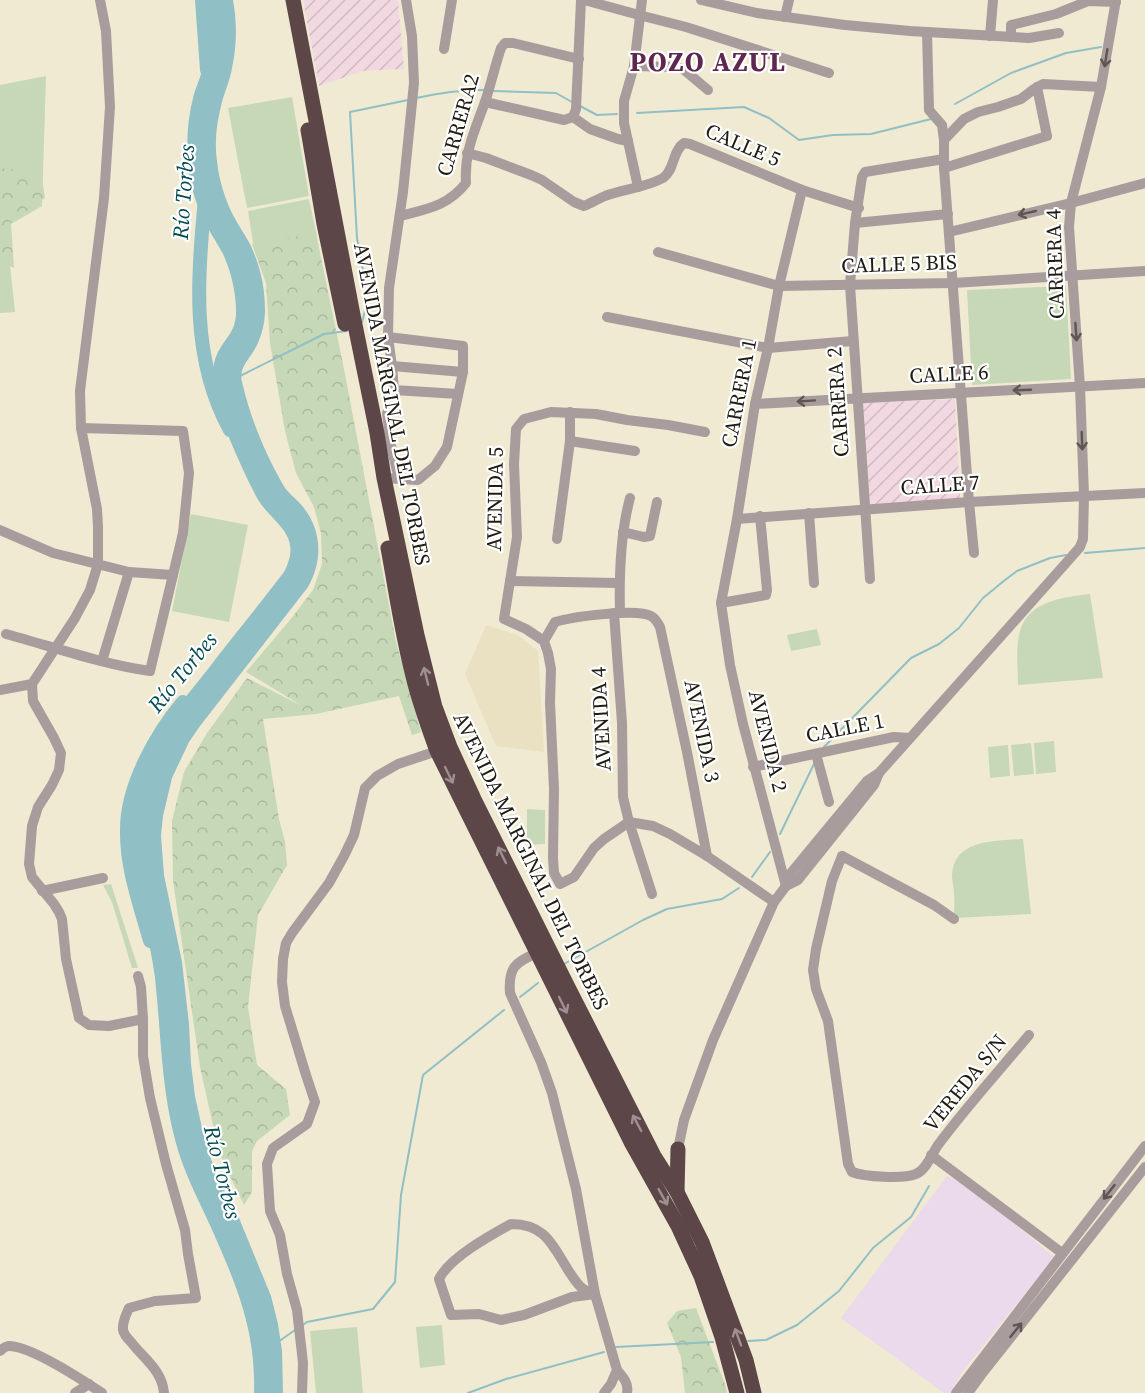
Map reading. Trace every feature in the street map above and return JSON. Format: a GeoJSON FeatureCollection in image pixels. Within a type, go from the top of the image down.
{"type":"FeatureCollection","features":[{"type":"Feature","properties":{"kind":"highway","name":"AVENIDA MARGINAL DEL TORBES"},"geometry":{"type":"LineString","coordinates":[[284,0],[324,224],[371,454],[405,640],[422,710],[437,751],[542,950],[654,1156],[677,1192],[702,1242],[746,1360],[754,1393]]}},
{"type":"Feature","properties":{"kind":"highway","name":"AVENIDA MARGINAL DEL TORBES"},"geometry":{"type":"LineString","coordinates":[[293,0],[377,433],[392,479],[417,635],[435,707],[450,747],[631,1142],[678,1226],[704,1286],[737,1393]]}},
{"type":"Feature","properties":{"kind":"highway"},"geometry":{"type":"LineString","coordinates":[[654,1156],[663,1158],[673,1155],[678,1149]]}},
{"type":"Feature","properties":{"kind":"highway"},"geometry":{"type":"LineString","coordinates":[[677,1192],[678,1149]]}},
{"type":"Feature","properties":{"kind":"street"},"geometry":{"type":"LineString","coordinates":[[100,0],[106,31],[110,107],[104,198],[81,391],[81,428],[97,509],[98,564],[90,590],[75,618],[32,684],[33,701],[61,753],[59,770],[38,807],[32,826],[29,864],[32,877],[59,912],[62,920],[66,960],[79,1018],[89,1026],[109,1026],[143,1020]]}},
{"type":"Feature","properties":{"kind":"street"},"geometry":{"type":"LineString","coordinates":[[406,0],[412,36],[414,83],[400,216],[389,288],[388,337],[394,390],[458,394]]}},
{"type":"Feature","properties":{"kind":"street"},"geometry":{"type":"LineString","coordinates":[[444,49],[452,0]]}},
{"type":"Feature","properties":{"kind":"street"},"geometry":{"type":"LineString","coordinates":[[573,117],[576,109],[583,0],[686,27],[829,73]]}},
{"type":"Feature","properties":{"kind":"street"},"geometry":{"type":"LineString","coordinates":[[638,187],[624,123],[624,101],[634,66],[642,0]]}},
{"type":"Feature","properties":{"kind":"street"},"geometry":{"type":"LineString","coordinates":[[701,0],[785,17],[845,25],[1029,38],[1059,33]]}},
{"type":"Feature","properties":{"kind":"street"},"geometry":{"type":"LineString","coordinates":[[785,17],[789,0]]}},
{"type":"Feature","properties":{"kind":"street"},"geometry":{"type":"LineString","coordinates":[[990,36],[993,0]]}},
{"type":"Feature","properties":{"kind":"street"},"geometry":{"type":"LineString","coordinates":[[1011,37],[1011,25],[1056,14],[1088,1],[1116,1]]}},
{"type":"Feature","properties":{"kind":"street","name":"CARRERA 4"},"geometry":{"type":"LineString","coordinates":[[879,773],[1080,547],[1083,539],[1084,495],[1080,387],[1069,227],[1071,203],[1101,87],[1116,1]]}},
{"type":"Feature","properties":{"kind":"street"},"geometry":{"type":"LineString","coordinates":[[927,32],[929,110],[942,125],[944,140],[952,283],[974,553]]}},
{"type":"Feature","properties":{"kind":"street","name":"CARRERA2"},"geometry":{"type":"LineString","coordinates":[[400,216],[447,201],[466,183],[467,153],[501,48],[505,43],[579,59]]}},
{"type":"Feature","properties":{"kind":"street"},"geometry":{"type":"LineString","coordinates":[[634,66],[683,69],[708,90]]}},
{"type":"Feature","properties":{"kind":"street"},"geometry":{"type":"LineString","coordinates":[[944,140],[964,119],[978,112],[1021,99],[1043,84],[1101,87]]}},
{"type":"Feature","properties":{"kind":"street"},"geometry":{"type":"LineString","coordinates":[[944,163],[1047,136],[1037,87]]}},
{"type":"Feature","properties":{"kind":"street"},"geometry":{"type":"LineString","coordinates":[[485,102],[564,120],[573,117]]}},
{"type":"Feature","properties":{"kind":"street"},"geometry":{"type":"LineString","coordinates":[[573,117],[590,129],[628,141]]}},
{"type":"Feature","properties":{"kind":"street","name":"CALLE 5"},"geometry":{"type":"LineString","coordinates":[[467,153],[531,175],[584,206],[604,196],[662,178],[667,174],[679,147],[684,143],[801,190],[859,208]]}},
{"type":"Feature","properties":{"kind":"street","name":"CARRERA 2"},"geometry":{"type":"LineString","coordinates":[[870,579],[850,285],[855,223],[862,177],[865,172],[944,163]]}},
{"type":"Feature","properties":{"kind":"street"},"geometry":{"type":"LineString","coordinates":[[949,232],[1145,183]]}},
{"type":"Feature","properties":{"kind":"street","name":"CARRERA 1"},"geometry":{"type":"LineString","coordinates":[[721,603],[755,404],[801,190]]}},
{"type":"Feature","properties":{"kind":"street"},"geometry":{"type":"LineString","coordinates":[[855,223],[948,214]]}},
{"type":"Feature","properties":{"kind":"street","name":"CALLE 5 BIS"},"geometry":{"type":"LineString","coordinates":[[658,252],[779,286],[952,283],[1145,271]]}},
{"type":"Feature","properties":{"kind":"street"},"geometry":{"type":"LineString","coordinates":[[607,317],[768,348],[853,341]]}},
{"type":"Feature","properties":{"kind":"street"},"geometry":{"type":"LineString","coordinates":[[387,413],[392,479],[418,480],[435,466],[447,447],[463,372],[463,346],[388,337]]}},
{"type":"Feature","properties":{"kind":"street"},"geometry":{"type":"LineString","coordinates":[[392,366],[463,372]]}},
{"type":"Feature","properties":{"kind":"street","name":"CALLE 6"},"geometry":{"type":"LineString","coordinates":[[755,404],[1145,383]]}},
{"type":"Feature","properties":{"kind":"street","name":"AVENIDA 5"},"geometry":{"type":"LineString","coordinates":[[543,641],[526,629],[504,619],[517,537],[514,464],[516,429],[524,418],[551,412],[596,414],[705,432]]}},
{"type":"Feature","properties":{"kind":"street"},"geometry":{"type":"LineString","coordinates":[[557,539],[570,441],[570,412]]}},
{"type":"Feature","properties":{"kind":"street"},"geometry":{"type":"LineString","coordinates":[[6,634],[55,649],[129,668],[150,671],[183,533],[189,473],[183,431],[81,428]]}},
{"type":"Feature","properties":{"kind":"street"},"geometry":{"type":"LineString","coordinates":[[570,441],[635,451]]}},
{"type":"Feature","properties":{"kind":"street","name":"CALLE 7"},"geometry":{"type":"LineString","coordinates":[[737,519],[969,502],[1145,493]]}},
{"type":"Feature","properties":{"kind":"street","name":"AVENIDA 4"},"geometry":{"type":"LineString","coordinates":[[630,498],[623,532],[617,613],[624,797],[629,822],[652,894]]}},
{"type":"Feature","properties":{"kind":"street"},"geometry":{"type":"LineString","coordinates":[[623,532],[644,537],[650,536],[657,502]]}},
{"type":"Feature","properties":{"kind":"street"},"geometry":{"type":"LineString","coordinates":[[809,513],[814,583]]}},
{"type":"Feature","properties":{"kind":"street"},"geometry":{"type":"LineString","coordinates":[[721,603],[766,595],[760,516]]}},
{"type":"Feature","properties":{"kind":"street"},"geometry":{"type":"LineString","coordinates":[[0,530],[53,553],[129,572],[173,575]]}},
{"type":"Feature","properties":{"kind":"street"},"geometry":{"type":"LineString","coordinates":[[102,661],[129,572]]}},
{"type":"Feature","properties":{"kind":"street"},"geometry":{"type":"LineString","coordinates":[[510,581],[620,583]]}},
{"type":"Feature","properties":{"kind":"street","name":"AVENIDA 2"},"geometry":{"type":"LineString","coordinates":[[721,603],[730,665],[753,767],[786,886]]}},
{"type":"Feature","properties":{"kind":"street"},"geometry":{"type":"LineString","coordinates":[[617,613],[555,622],[543,641],[551,669],[554,873],[560,884],[574,877],[594,848],[629,822],[653,826],[670,834],[774,902]]}},
{"type":"Feature","properties":{"kind":"street","name":"AVENIDA 3"},"geometry":{"type":"LineString","coordinates":[[617,613],[652,616],[660,627],[687,752],[706,856]]}},
{"type":"Feature","properties":{"kind":"street"},"geometry":{"type":"LineString","coordinates":[[0,690],[32,684]]}},
{"type":"Feature","properties":{"kind":"street","name":"CALLE 1"},"geometry":{"type":"LineString","coordinates":[[753,767],[894,737],[910,738]]}},
{"type":"Feature","properties":{"kind":"street"},"geometry":{"type":"LineString","coordinates":[[302,1393],[303,1363],[297,1310],[280,1235],[270,1211],[267,1164],[273,1148],[307,1124],[315,1102],[285,1006],[282,982],[286,943],[329,883],[344,856],[354,835],[365,788],[377,776],[398,764],[437,751]]}},
{"type":"Feature","properties":{"kind":"street"},"geometry":{"type":"LineString","coordinates":[[816,754],[829,802]]}},
{"type":"Feature","properties":{"kind":"street"},"geometry":{"type":"LineString","coordinates":[[786,886],[798,880],[874,785],[879,773]]}},
{"type":"Feature","properties":{"kind":"street"},"geometry":{"type":"LineString","coordinates":[[678,1149],[684,1120],[713,1040],[774,902],[786,886],[791,873],[867,782],[879,773]]}},
{"type":"Feature","properties":{"kind":"street"},"geometry":{"type":"LineString","coordinates":[[836,832],[842,856],[934,905],[954,919]]}},
{"type":"Feature","properties":{"kind":"street","name":"VEREDA S/N"},"geometry":{"type":"LineString","coordinates":[[842,856],[832,881],[813,970],[816,988],[828,1021],[848,1164],[852,1172],[869,1177],[918,1174],[952,1127],[1029,1035]]}},
{"type":"Feature","properties":{"kind":"street"},"geometry":{"type":"LineString","coordinates":[[42,891],[103,878]]}},
{"type":"Feature","properties":{"kind":"street"},"geometry":{"type":"LineString","coordinates":[[542,950],[520,960],[511,971],[510,993],[542,1062],[552,1093],[576,1189],[595,1294],[617,1370],[626,1380],[627,1393]]}},
{"type":"Feature","properties":{"kind":"street"},"geometry":{"type":"LineString","coordinates":[[138,976],[141,987],[143,1056],[150,1098],[185,1230],[196,1298],[155,1301],[129,1308],[123,1320],[123,1332],[156,1371],[164,1384],[164,1393]]}},
{"type":"Feature","properties":{"kind":"street"},"geometry":{"type":"LineString","coordinates":[[956,1393],[1145,1146]]}},
{"type":"Feature","properties":{"kind":"street"},"geometry":{"type":"LineString","coordinates":[[931,1155],[1062,1253]]}},
{"type":"Feature","properties":{"kind":"street"},"geometry":{"type":"LineString","coordinates":[[968,1393],[1145,1167]]}},
{"type":"Feature","properties":{"kind":"street"},"geometry":{"type":"LineString","coordinates":[[511,1224],[517,1224],[536,1228],[552,1241],[582,1289],[595,1294],[572,1297],[524,1315],[501,1320],[479,1314],[452,1315],[439,1279],[442,1273],[463,1254],[511,1224]]}},
{"type":"Feature","properties":{"kind":"street"},"geometry":{"type":"LineString","coordinates":[[1,1347],[9,1346],[43,1358],[102,1393]]}},
{"type":"Feature","properties":{"kind":"street"},"geometry":{"type":"LineString","coordinates":[[604,1393],[617,1370]]}},
{"type":"Feature","properties":{"kind":"street"},"geometry":{"type":"LineString","coordinates":[[75,1393],[89,1384]]}},
{"type":"Feature","properties":{"kind":"shaded area"},"geometry":{"type":"Polygon","coordinates":[[[303,0],[398,0],[404,69],[363,71],[319,86],[303,0]]]}},
{"type":"Feature","properties":{"kind":"shaded area"},"geometry":{"type":"Polygon","coordinates":[[[955,399],[960,498],[870,505],[862,403],[955,399]]]}},
{"type":"Feature","properties":{"kind":"shaded area"},"geometry":{"type":"Polygon","coordinates":[[[486,625],[518,635],[538,651],[544,752],[496,746],[465,674],[486,625]]]}},
{"type":"Feature","properties":{"kind":"shaded area"},"geometry":{"type":"Polygon","coordinates":[[[947,1176],[970,1186],[1054,1257],[960,1375],[951,1393],[944,1393],[841,1318],[947,1176]]]}},
{"type":"Feature","properties":{"kind":"green space"},"geometry":{"type":"Polygon","coordinates":[[[46,76],[42,206],[6,227],[15,312],[0,313],[0,85],[46,76]]]}},
{"type":"Feature","properties":{"kind":"green space"},"geometry":{"type":"Polygon","coordinates":[[[292,97],[309,196],[247,208],[228,108],[292,97]]]}},
{"type":"Feature","properties":{"kind":"green space"},"geometry":{"type":"Polygon","coordinates":[[[0,168],[41,173],[45,198],[11,223],[14,268],[0,261],[0,168]]]}},
{"type":"Feature","properties":{"kind":"green space"},"geometry":{"type":"Polygon","coordinates":[[[309,199],[317,236],[254,249],[248,211],[309,199]]]}},
{"type":"Feature","properties":{"kind":"green space"},"geometry":{"type":"Polygon","coordinates":[[[316,233],[396,642],[421,732],[412,735],[399,696],[316,714],[263,719],[287,865],[258,915],[248,1007],[257,1065],[286,1089],[290,1115],[257,1141],[252,1151],[252,1192],[244,1205],[223,1162],[200,1067],[173,881],[172,821],[184,772],[207,733],[247,678],[304,707],[246,672],[313,590],[322,564],[321,533],[314,507],[296,473],[285,431],[270,343],[266,283],[252,244],[316,233]]]}},
{"type":"Feature","properties":{"kind":"green space"},"geometry":{"type":"Polygon","coordinates":[[[1066,286],[1071,379],[972,385],[967,290],[1066,286]]]}},
{"type":"Feature","properties":{"kind":"green space"},"geometry":{"type":"Polygon","coordinates":[[[191,514],[248,525],[229,622],[172,611],[191,514]]]}},
{"type":"Feature","properties":{"kind":"green space"},"geometry":{"type":"Polygon","coordinates":[[[1090,594],[1103,678],[1018,685],[1018,642],[1026,619],[1033,611],[1050,602],[1090,594]]]}},
{"type":"Feature","properties":{"kind":"green space"},"geometry":{"type":"Polygon","coordinates":[[[817,629],[821,645],[791,651],[787,635],[817,629]]]}},
{"type":"Feature","properties":{"kind":"green space"},"geometry":{"type":"Polygon","coordinates":[[[1054,741],[1056,772],[1036,774],[1034,743],[1054,741]]]}},
{"type":"Feature","properties":{"kind":"green space"},"geometry":{"type":"Polygon","coordinates":[[[1031,743],[1034,774],[1014,776],[1011,745],[1031,743]]]}},
{"type":"Feature","properties":{"kind":"green space"},"geometry":{"type":"Polygon","coordinates":[[[1008,745],[1010,776],[990,778],[988,747],[1008,745]]]}},
{"type":"Feature","properties":{"kind":"green space"},"geometry":{"type":"Polygon","coordinates":[[[527,809],[545,810],[545,844],[527,845],[527,809]]]}},
{"type":"Feature","properties":{"kind":"green space"},"geometry":{"type":"Polygon","coordinates":[[[1023,839],[1031,914],[954,918],[952,876],[954,864],[960,855],[978,844],[1023,839]]]}},
{"type":"Feature","properties":{"kind":"green space"},"geometry":{"type":"Polygon","coordinates":[[[111,884],[138,968],[132,968],[112,902],[103,885],[111,884]]]}},
{"type":"Feature","properties":{"kind":"green space"},"geometry":{"type":"Polygon","coordinates":[[[696,1308],[727,1393],[685,1393],[681,1357],[667,1323],[677,1311],[696,1308]]]}},
{"type":"Feature","properties":{"kind":"green space"},"geometry":{"type":"Polygon","coordinates":[[[442,1325],[445,1365],[420,1368],[416,1327],[442,1325]]]}},
{"type":"Feature","properties":{"kind":"green space"},"geometry":{"type":"Polygon","coordinates":[[[357,1327],[363,1393],[316,1393],[310,1331],[357,1327]]]}},
{"type":"Feature","properties":{"kind":"water"},"geometry":{"type":"Polygon","coordinates":[[[204,0],[233,0],[236,25],[235,51],[219,116],[216,154],[225,197],[254,252],[264,293],[263,328],[257,345],[243,367],[242,382],[253,421],[269,459],[284,487],[303,507],[314,526],[318,556],[308,587],[189,742],[172,778],[161,836],[164,875],[182,962],[191,1064],[202,1128],[211,1159],[239,1218],[271,1296],[282,1351],[283,1393],[254,1393],[252,1350],[243,1310],[230,1271],[188,1178],[177,1147],[167,1099],[153,963],[133,857],[135,806],[149,757],[180,704],[284,572],[290,548],[284,531],[257,498],[246,476],[222,419],[213,384],[214,362],[235,322],[236,307],[234,287],[228,267],[198,208],[189,168],[187,144],[189,119],[206,52],[207,30],[204,0]]]}},
{"type":"Feature","properties":{"kind":"waterway","name":"Río Torbes"},"geometry":{"type":"LineString","coordinates":[[202,0],[207,70]]}},
{"type":"Feature","properties":{"kind":"waterway"},"geometry":{"type":"LineString","coordinates":[[955,104],[1011,73],[1066,53],[1101,47]]}},
{"type":"Feature","properties":{"kind":"waterway"},"geometry":{"type":"LineString","coordinates":[[416,98],[467,90],[485,90]]}},
{"type":"Feature","properties":{"kind":"waterway"},"geometry":{"type":"LineString","coordinates":[[493,91],[556,93],[572,102]]}},
{"type":"Feature","properties":{"kind":"waterway"},"geometry":{"type":"LineString","coordinates":[[362,322],[366,307],[363,270],[357,238],[350,112],[408,100]]}},
{"type":"Feature","properties":{"kind":"waterway"},"geometry":{"type":"LineString","coordinates":[[580,106],[597,115],[617,114]]}},
{"type":"Feature","properties":{"kind":"waterway"},"geometry":{"type":"LineString","coordinates":[[637,113],[744,107],[769,118],[799,140],[833,135],[871,134],[931,119]]}},
{"type":"Feature","properties":{"kind":"waterway","name":"Río Torbes"},"geometry":{"type":"LineString","coordinates":[[205,200],[199,288],[203,347],[217,403],[230,430]]}},
{"type":"Feature","properties":{"kind":"waterway"},"geometry":{"type":"LineString","coordinates":[[240,376],[324,334],[347,331]]}},
{"type":"Feature","properties":{"kind":"waterway"},"geometry":{"type":"LineString","coordinates":[[1085,553],[1145,548]]}},
{"type":"Feature","properties":{"kind":"waterway"},"geometry":{"type":"LineString","coordinates":[[824,747],[911,658],[939,644],[959,628],[983,598],[1005,580],[1017,571],[1050,558],[1066,555]]}},
{"type":"Feature","properties":{"kind":"waterway","name":"Río Torbes"},"geometry":{"type":"LineString","coordinates":[[150,941],[134,886],[129,857],[128,813],[145,761],[163,729],[183,702]]}},
{"type":"Feature","properties":{"kind":"waterway"},"geometry":{"type":"LineString","coordinates":[[780,834],[814,764]]}},
{"type":"Feature","properties":{"kind":"waterway"},"geometry":{"type":"LineString","coordinates":[[752,877],[770,852]]}},
{"type":"Feature","properties":{"kind":"waterway"},"geometry":{"type":"LineString","coordinates":[[564,964],[667,909],[722,899],[739,888]]}},
{"type":"Feature","properties":{"kind":"waterway"},"geometry":{"type":"LineString","coordinates":[[520,997],[538,983]]}},
{"type":"Feature","properties":{"kind":"waterway"},"geometry":{"type":"LineString","coordinates":[[303,1325],[307,1322],[373,1309],[395,1282],[401,1195],[423,1075],[504,1010]]}},
{"type":"Feature","properties":{"kind":"waterway"},"geometry":{"type":"LineString","coordinates":[[748,1341],[766,1340],[797,1325],[839,1291],[873,1248],[911,1217],[929,1186]]}},
{"type":"Feature","properties":{"kind":"waterway"},"geometry":{"type":"LineString","coordinates":[[278,1342],[295,1330]]}},
{"type":"Feature","properties":{"kind":"waterway"},"geometry":{"type":"LineString","coordinates":[[616,1347],[713,1342]]}},
{"type":"Feature","properties":{"kind":"waterway"},"geometry":{"type":"LineString","coordinates":[[468,1393],[506,1379],[604,1352]]}},
{"type":"Feature","properties":{"kind":"district","name":"POZO AZUL"},"geometry":{"type":"Point","coordinates":[708,62]}}]}
